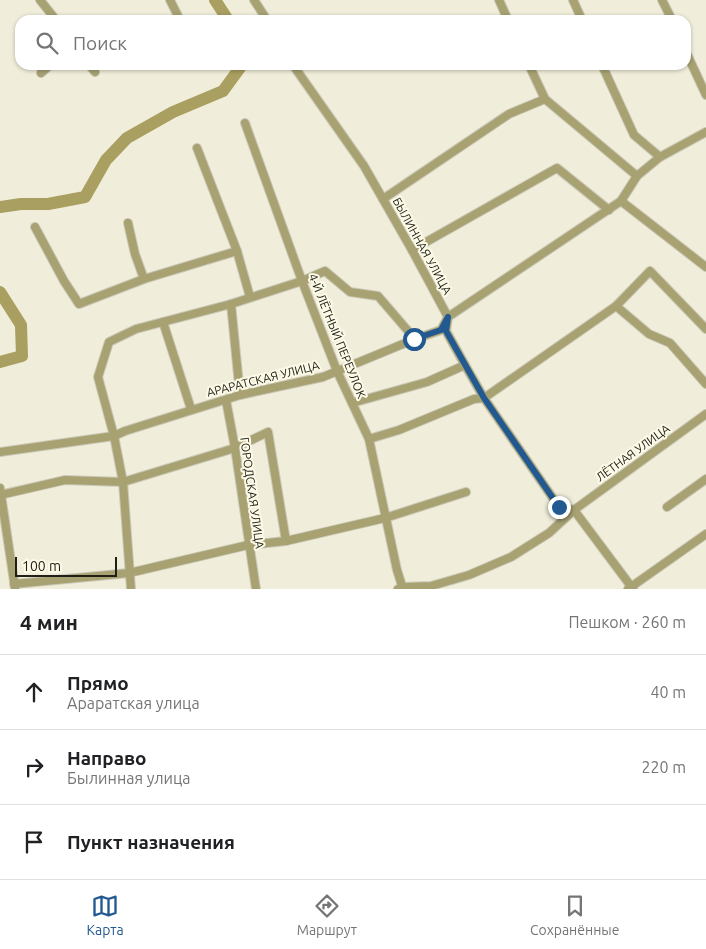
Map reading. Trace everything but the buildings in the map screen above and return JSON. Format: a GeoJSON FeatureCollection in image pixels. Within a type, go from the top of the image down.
{"type":"FeatureCollection","features":[{"type":"Feature","properties":{"kind":"street"},"geometry":{"type":"LineString","coordinates":[[40,0],[52,15]]}},
{"type":"Feature","properties":{"kind":"street"},"geometry":{"type":"LineString","coordinates":[[170,0],[178,15]]}},
{"type":"Feature","properties":{"kind":"street"},"geometry":{"type":"LineString","coordinates":[[254,0],[264,15]]}},
{"type":"Feature","properties":{"kind":"street"},"geometry":{"type":"LineString","coordinates":[[499,0],[506,15]]}},
{"type":"Feature","properties":{"kind":"street"},"geometry":{"type":"LineString","coordinates":[[573,0],[580,15]]}},
{"type":"Feature","properties":{"kind":"street"},"geometry":{"type":"LineString","coordinates":[[662,0],[670,15]]}},
{"type":"Feature","properties":{"kind":"street"},"geometry":{"type":"LineString","coordinates":[[691,63],[706,95]]}},
{"type":"Feature","properties":{"kind":"street"},"geometry":{"type":"LineString","coordinates":[[41,73],[44,70]]}},
{"type":"Feature","properties":{"kind":"street","name":"БЫЛИННАЯ УЛИЦА"},"geometry":{"type":"LineString","coordinates":[[296,70],[364,166],[383,199],[448,317],[446,331],[484,398],[559,507],[574,510],[631,588]]}},
{"type":"Feature","properties":{"kind":"street"},"geometry":{"type":"LineString","coordinates":[[531,70],[545,99],[637,176]]}},
{"type":"Feature","properties":{"kind":"street"},"geometry":{"type":"LineString","coordinates":[[604,70],[634,135],[660,157]]}},
{"type":"Feature","properties":{"kind":"street"},"geometry":{"type":"LineString","coordinates":[[383,199],[509,114],[545,99]]}},
{"type":"Feature","properties":{"kind":"street","name":"4-Й ЛЁТНЫЙ ПЕРЕУЛОК"},"geometry":{"type":"LineString","coordinates":[[245,123],[337,372],[369,439],[401,588]]}},
{"type":"Feature","properties":{"kind":"street"},"geometry":{"type":"LineString","coordinates":[[706,132],[660,157],[637,176],[621,201],[706,267]]}},
{"type":"Feature","properties":{"kind":"street"},"geometry":{"type":"LineString","coordinates":[[197,148],[237,251],[250,297]]}},
{"type":"Feature","properties":{"kind":"street"},"geometry":{"type":"LineString","coordinates":[[412,250],[557,168],[609,210]]}},
{"type":"Feature","properties":{"kind":"street","name":"АРАРАТСКАЯ УЛИЦА"},"geometry":{"type":"LineString","coordinates":[[0,452],[114,436],[125,430],[191,409],[240,395],[311,380],[337,372],[414,339],[441,330],[448,317],[621,201]]}},
{"type":"Feature","properties":{"kind":"street"},"geometry":{"type":"LineString","coordinates":[[128,223],[135,254],[144,279]]}},
{"type":"Feature","properties":{"kind":"street"},"geometry":{"type":"LineString","coordinates":[[35,228],[79,304],[144,279],[237,251]]}},
{"type":"Feature","properties":{"kind":"street"},"geometry":{"type":"LineString","coordinates":[[131,589],[122,482],[114,436],[98,377],[109,342],[136,329],[231,304],[302,281],[325,271],[350,292],[378,296],[414,339]]}},
{"type":"Feature","properties":{"kind":"street"},"geometry":{"type":"LineString","coordinates":[[369,439],[399,430],[474,399],[484,398],[616,306],[650,271],[706,329]]}},
{"type":"Feature","properties":{"kind":"street"},"geometry":{"type":"LineString","coordinates":[[231,304],[240,395]]}},
{"type":"Feature","properties":{"kind":"street"},"geometry":{"type":"LineString","coordinates":[[616,306],[649,334],[670,343],[706,384]]}},
{"type":"Feature","properties":{"kind":"street"},"geometry":{"type":"LineString","coordinates":[[163,322],[191,409]]}},
{"type":"Feature","properties":{"kind":"street"},"geometry":{"type":"LineString","coordinates":[[352,403],[427,382],[465,365]]}},
{"type":"Feature","properties":{"kind":"street","name":"ГОРОДСКАЯ УЛИЦА"},"geometry":{"type":"LineString","coordinates":[[226,400],[256,589]]}},
{"type":"Feature","properties":{"kind":"street","name":"ЛЁТНАЯ УЛИЦА"},"geometry":{"type":"LineString","coordinates":[[401,588],[431,586],[469,575],[511,557],[548,533],[574,510],[706,414]]}},
{"type":"Feature","properties":{"kind":"street"},"geometry":{"type":"LineString","coordinates":[[286,541],[268,432],[235,448],[122,482],[65,480],[1,492],[15,587],[129,573],[248,544],[286,541],[385,518],[466,492]]}},
{"type":"Feature","properties":{"kind":"street"},"geometry":{"type":"LineString","coordinates":[[667,507],[706,479]]}},
{"type":"Feature","properties":{"kind":"street"},"geometry":{"type":"LineString","coordinates":[[631,588],[706,534]]}},
{"type":"Feature","properties":{"kind":"waterway"},"geometry":{"type":"LineString","coordinates":[[215,0],[225,15]]}},
{"type":"Feature","properties":{"kind":"waterway"},"geometry":{"type":"LineString","coordinates":[[0,207],[21,204],[48,204],[85,197],[106,160],[127,138],[173,112],[223,91],[238,70]]}},
{"type":"Feature","properties":{"kind":"waterway"},"geometry":{"type":"LineString","coordinates":[[0,292],[21,325],[22,356],[0,362]]}},
{"type":"Feature","properties":{"kind":"route"},"geometry":{"type":"LineString","coordinates":[[414,339],[441,330],[448,317],[446,331],[484,398],[559,507]]}}]}
